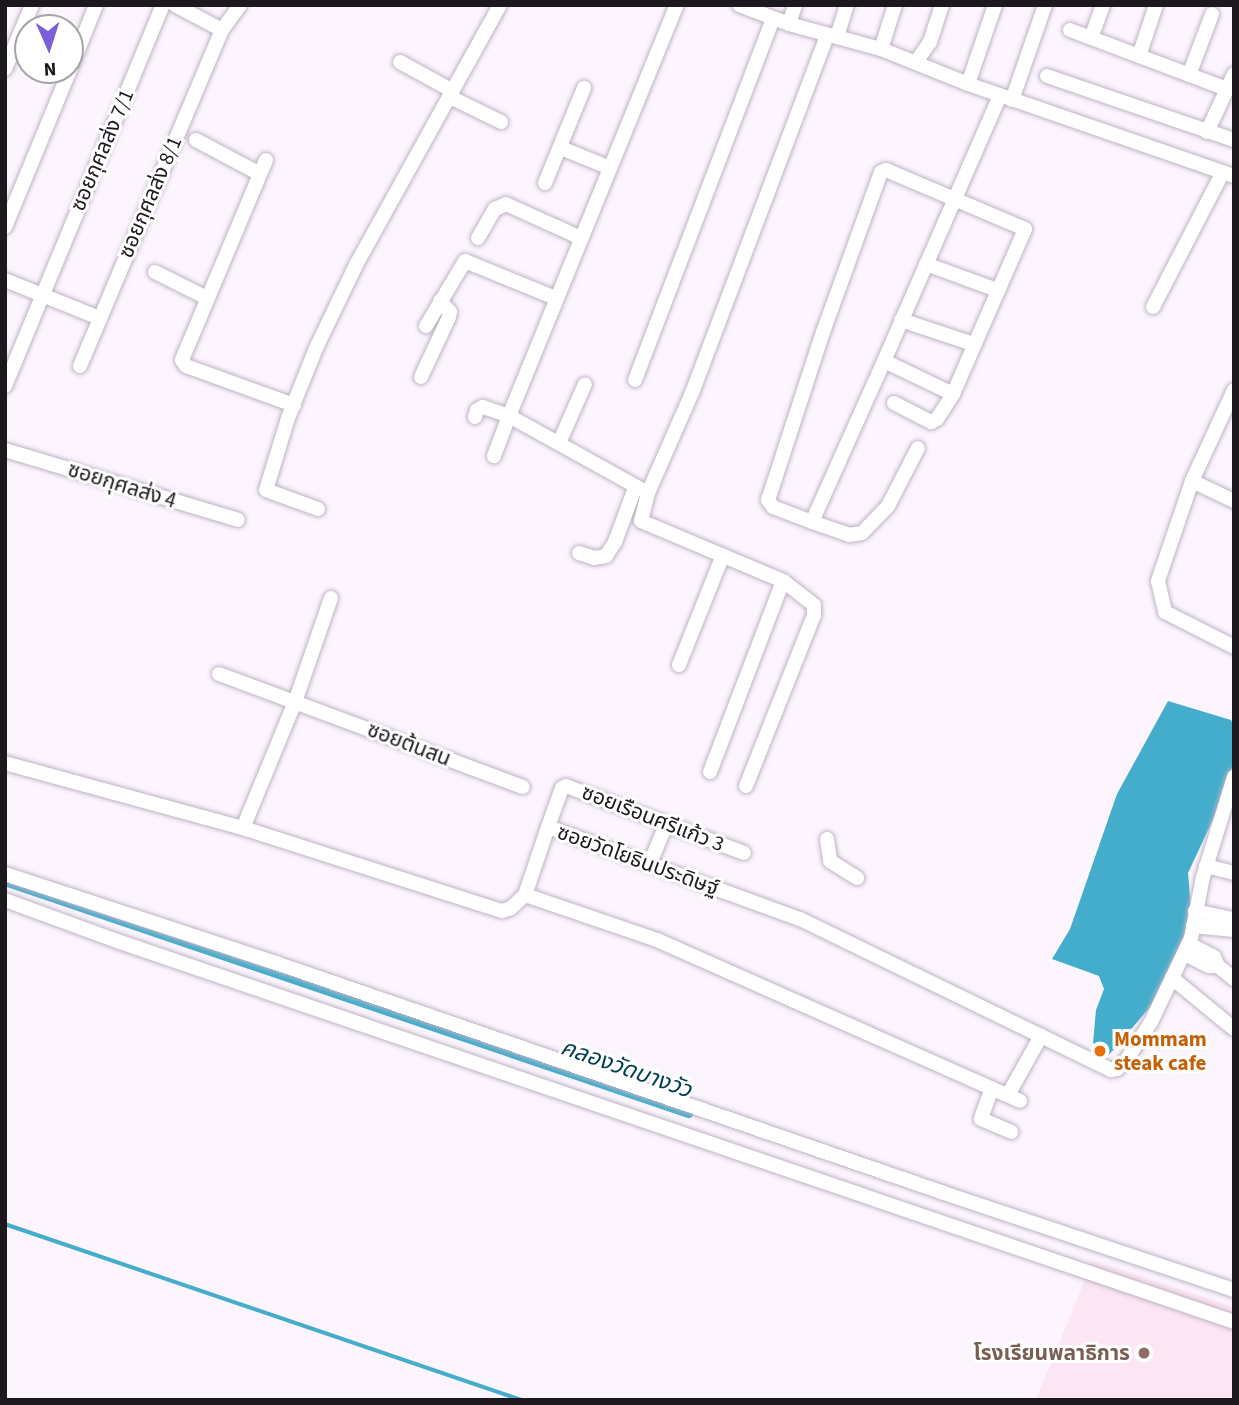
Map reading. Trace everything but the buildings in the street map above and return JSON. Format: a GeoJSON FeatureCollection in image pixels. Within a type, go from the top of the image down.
{"type":"FeatureCollection","features":[{"type":"Feature","properties":{"kind":"street"},"geometry":{"type":"LineString","coordinates":[[5,69],[32,5]]}},
{"type":"Feature","properties":{"kind":"street"},"geometry":{"type":"LineString","coordinates":[[84,35],[96,5]]}},
{"type":"Feature","properties":{"kind":"street","name":"ซอยกุศลส่ง 7/1"},"geometry":{"type":"LineString","coordinates":[[5,386],[163,5]]}},
{"type":"Feature","properties":{"kind":"street","name":"ซอยกุศลส่ง 8/1"},"geometry":{"type":"LineString","coordinates":[[80,366],[222,30],[240,5]]}},
{"type":"Feature","properties":{"kind":"street"},"geometry":{"type":"LineString","coordinates":[[318,509],[265,490],[294,405],[340,296],[500,5]]}},
{"type":"Feature","properties":{"kind":"street"},"geometry":{"type":"LineString","coordinates":[[494,456],[555,298],[677,5]]}},
{"type":"Feature","properties":{"kind":"street"},"geometry":{"type":"LineString","coordinates":[[739,5],[789,24],[881,49],[1006,98],[1228,174],[1153,307]]}},
{"type":"Feature","properties":{"kind":"street"},"geometry":{"type":"LineString","coordinates":[[789,24],[795,5]]}},
{"type":"Feature","properties":{"kind":"street"},"geometry":{"type":"LineString","coordinates":[[579,553],[594,558],[606,556],[692,393],[846,5]]}},
{"type":"Feature","properties":{"kind":"street"},"geometry":{"type":"LineString","coordinates":[[881,49],[895,5]]}},
{"type":"Feature","properties":{"kind":"street"},"geometry":{"type":"LineString","coordinates":[[916,62],[930,42],[942,5]]}},
{"type":"Feature","properties":{"kind":"street"},"geometry":{"type":"LineString","coordinates":[[968,84],[995,5]]}},
{"type":"Feature","properties":{"kind":"street"},"geometry":{"type":"LineString","coordinates":[[812,523],[955,198],[1006,98],[1045,5]]}},
{"type":"Feature","properties":{"kind":"street"},"geometry":{"type":"LineString","coordinates":[[1091,38],[1103,5]]}},
{"type":"Feature","properties":{"kind":"street"},"geometry":{"type":"LineString","coordinates":[[1139,56],[1156,5]]}},
{"type":"Feature","properties":{"kind":"street"},"geometry":{"type":"LineString","coordinates":[[182,6],[222,30]]}},
{"type":"Feature","properties":{"kind":"street"},"geometry":{"type":"LineString","coordinates":[[1189,75],[1212,14]]}},
{"type":"Feature","properties":{"kind":"street"},"geometry":{"type":"LineString","coordinates":[[635,380],[773,18]]}},
{"type":"Feature","properties":{"kind":"street"},"geometry":{"type":"LineString","coordinates":[[1070,30],[1189,75],[1231,81],[1208,132]]}},
{"type":"Feature","properties":{"kind":"street"},"geometry":{"type":"LineString","coordinates":[[400,62],[501,122]]}},
{"type":"Feature","properties":{"kind":"street"},"geometry":{"type":"LineString","coordinates":[[1047,76],[1234,141]]}},
{"type":"Feature","properties":{"kind":"street"},"geometry":{"type":"LineString","coordinates":[[5,227],[64,84]]}},
{"type":"Feature","properties":{"kind":"street"},"geometry":{"type":"LineString","coordinates":[[545,183],[584,88]]}},
{"type":"Feature","properties":{"kind":"street"},"geometry":{"type":"LineString","coordinates":[[196,139],[263,167],[183,356],[183,363],[294,405]]}},
{"type":"Feature","properties":{"kind":"street"},"geometry":{"type":"LineString","coordinates":[[561,148],[610,168]]}},
{"type":"Feature","properties":{"kind":"street"},"geometry":{"type":"LineString","coordinates":[[894,403],[932,422],[953,394],[1024,227],[891,171],[881,172],[767,496],[773,507],[812,523],[849,535],[867,531],[888,506],[918,448]]}},
{"type":"Feature","properties":{"kind":"street"},"geometry":{"type":"LineString","coordinates":[[478,238],[495,209],[506,204],[581,237]]}},
{"type":"Feature","properties":{"kind":"street"},"geometry":{"type":"LineString","coordinates":[[426,326],[465,261],[555,298]]}},
{"type":"Feature","properties":{"kind":"street"},"geometry":{"type":"LineString","coordinates":[[926,264],[997,290]]}},
{"type":"Feature","properties":{"kind":"street"},"geometry":{"type":"LineString","coordinates":[[155,272],[207,298]]}},
{"type":"Feature","properties":{"kind":"street"},"geometry":{"type":"LineString","coordinates":[[5,280],[99,318]]}},
{"type":"Feature","properties":{"kind":"street"},"geometry":{"type":"LineString","coordinates":[[421,377],[449,317],[450,312],[440,301]]}},
{"type":"Feature","properties":{"kind":"street"},"geometry":{"type":"LineString","coordinates":[[901,320],[973,344]]}},
{"type":"Feature","properties":{"kind":"street"},"geometry":{"type":"LineString","coordinates":[[884,361],[953,394]]}},
{"type":"Feature","properties":{"kind":"street"},"geometry":{"type":"LineString","coordinates":[[559,443],[585,384]]}},
{"type":"Feature","properties":{"kind":"street"},"geometry":{"type":"LineString","coordinates":[[1234,390],[1192,481],[1158,581],[1162,607],[1168,614],[1234,648]]}},
{"type":"Feature","properties":{"kind":"street"},"geometry":{"type":"LineString","coordinates":[[475,417],[477,410],[483,407],[509,416],[641,490]]}},
{"type":"Feature","properties":{"kind":"street","name":"ซอยกุศลส่ง 4"},"geometry":{"type":"LineString","coordinates":[[5,450],[238,520]]}},
{"type":"Feature","properties":{"kind":"street"},"geometry":{"type":"LineString","coordinates":[[1192,481],[1234,501]]}},
{"type":"Feature","properties":{"kind":"street"},"geometry":{"type":"LineString","coordinates":[[641,490],[640,521],[783,581],[809,598],[814,605],[814,615],[746,786]]}},
{"type":"Feature","properties":{"kind":"street"},"geometry":{"type":"LineString","coordinates":[[679,665],[723,555]]}},
{"type":"Feature","properties":{"kind":"street"},"geometry":{"type":"LineString","coordinates":[[710,772],[783,581]]}},
{"type":"Feature","properties":{"kind":"street"},"geometry":{"type":"LineString","coordinates":[[243,828],[295,702],[331,598]]}},
{"type":"Feature","properties":{"kind":"street","name":"ซอยต้นสน"},"geometry":{"type":"LineString","coordinates":[[219,674],[523,787]]}},
{"type":"Feature","properties":{"kind":"street"},"geometry":{"type":"LineString","coordinates":[[5,763],[243,828],[498,910],[511,908],[525,895],[657,940],[1014,1098],[1041,1036]]}},
{"type":"Feature","properties":{"kind":"street"},"geometry":{"type":"LineString","coordinates":[[1234,777],[1206,866],[1187,949],[1172,978],[1234,1029]]}},
{"type":"Feature","properties":{"kind":"street","name":"ซอยเรือนศรีแก้ว 3"},"geometry":{"type":"LineString","coordinates":[[548,827],[565,786],[744,853]]}},
{"type":"Feature","properties":{"kind":"street"},"geometry":{"type":"LineString","coordinates":[[650,863],[666,825]]}},
{"type":"Feature","properties":{"kind":"street","name":"ซอยวัดโยธินประดิษฐ์"},"geometry":{"type":"LineString","coordinates":[[525,895],[548,827],[800,919],[1111,1070],[1117,1069],[1151,1022],[1172,978]]}},
{"type":"Feature","properties":{"kind":"street"},"geometry":{"type":"LineString","coordinates":[[827,839],[830,861],[858,878]]}},
{"type":"Feature","properties":{"kind":"street"},"geometry":{"type":"LineString","coordinates":[[1206,866],[1234,873]]}},
{"type":"Feature","properties":{"kind":"street"},"geometry":{"type":"LineString","coordinates":[[5,874],[276,963],[1234,1290]]}},
{"type":"Feature","properties":{"kind":"street"},"geometry":{"type":"LineString","coordinates":[[5,900],[144,950],[1234,1322]]}},
{"type":"Feature","properties":{"kind":"street"},"geometry":{"type":"LineString","coordinates":[[1195,911],[1234,919]]}},
{"type":"Feature","properties":{"kind":"street"},"geometry":{"type":"LineString","coordinates":[[1193,926],[1234,930]]}},
{"type":"Feature","properties":{"kind":"street"},"geometry":{"type":"LineString","coordinates":[[1187,949],[1214,957],[1218,966],[1234,979]]}},
{"type":"Feature","properties":{"kind":"street"},"geometry":{"type":"LineString","coordinates":[[992,1088],[981,1119],[1011,1132]]}},
{"type":"Feature","properties":{"kind":"shaded area","name":"โรงเรียนพลาธิการ"},"geometry":{"type":"Polygon","coordinates":[[[1093,1260],[1234,1307],[1234,1400],[1036,1400],[1093,1260]]]}},
{"type":"Feature","properties":{"kind":"water"},"geometry":{"type":"Polygon","coordinates":[[[1168,701],[1231,720],[1234,727],[1234,759],[1226,792],[1188,873],[1192,918],[1164,991],[1108,1056],[1093,1043],[1096,1010],[1104,989],[1099,976],[1052,959],[1070,929],[1117,794],[1168,701]]]}},
{"type":"Feature","properties":{"kind":"waterway","name":"คลองวัดบางวัว"},"geometry":{"type":"LineString","coordinates":[[5,881],[689,1113]]}},
{"type":"Feature","properties":{"kind":"waterway"},"geometry":{"type":"LineString","coordinates":[[5,1224],[522,1400]]}},
{"type":"Feature","properties":{"kind":"place","name":"Mommam steak cafe"},"geometry":{"type":"Point","coordinates":[1100,1051]}},
{"type":"Feature","properties":{"kind":"place","name":"โรงเรียนพลาธิการ"},"geometry":{"type":"Point","coordinates":[1144,1353]}}]}
